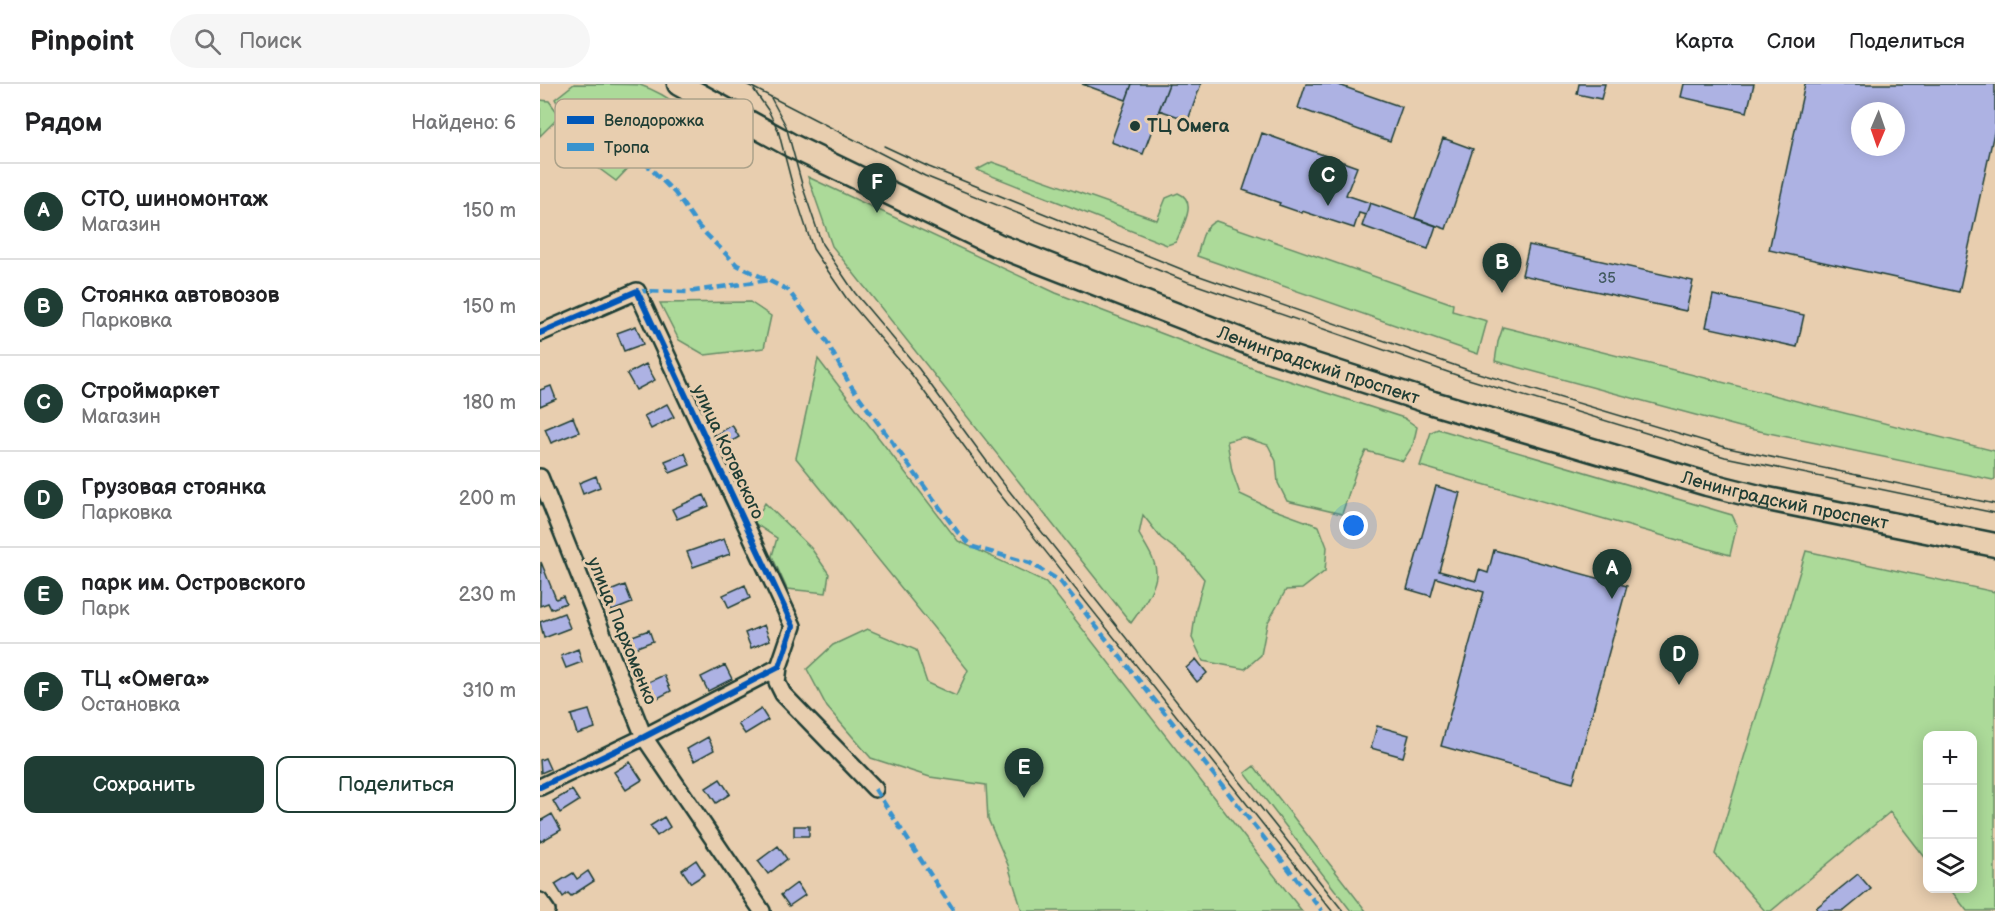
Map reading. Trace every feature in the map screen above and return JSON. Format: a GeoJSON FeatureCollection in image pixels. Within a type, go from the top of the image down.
{"type":"FeatureCollection","features":[{"type":"Feature","properties":{"kind":"main road","name":"Ленинградский проспект"},"geometry":{"type":"LineString","coordinates":[[678,84],[706,99]]}},
{"type":"Feature","properties":{"kind":"main road","name":"Ленинградский проспект"},"geometry":{"type":"LineString","coordinates":[[753,125],[801,151],[997,246],[1259,347],[1433,403],[1707,484],[1763,498],[1995,545]]}},
{"type":"Feature","properties":{"kind":"street","name":"улица Котовского"},"geometry":{"type":"LineString","coordinates":[[540,333],[637,291],[793,627],[779,667]]}},
{"type":"Feature","properties":{"kind":"street","name":"улица Пархоменко"},"geometry":{"type":"LineString","coordinates":[[540,477],[644,737],[762,911]]}},
{"type":"Feature","properties":{"kind":"street"},"geometry":{"type":"LineString","coordinates":[[540,787],[644,737],[779,667]]}},
{"type":"Feature","properties":{"kind":"street"},"geometry":{"type":"LineString","coordinates":[[779,667],[777,682],[783,694],[875,789]]}},
{"type":"Feature","properties":{"kind":"street"},"geometry":{"type":"LineString","coordinates":[[540,901],[547,911]]}},
{"type":"Feature","properties":{"kind":"green space"},"geometry":{"type":"Polygon","coordinates":[[[574,84],[640,85],[669,99],[555,99],[574,84]]]}},
{"type":"Feature","properties":{"kind":"green space"},"geometry":{"type":"Polygon","coordinates":[[[540,100],[549,101],[555,109],[555,121],[540,136],[540,100]]]}},
{"type":"Feature","properties":{"kind":"green space"},"geometry":{"type":"Polygon","coordinates":[[[992,162],[1157,220],[1166,198],[1178,193],[1187,202],[1185,222],[1176,242],[1167,245],[977,170],[992,162]]]}},
{"type":"Feature","properties":{"kind":"green space"},"geometry":{"type":"Polygon","coordinates":[[[598,168],[628,168],[616,181],[598,168]]]}},
{"type":"Feature","properties":{"kind":"green space"},"geometry":{"type":"Polygon","coordinates":[[[808,177],[1056,293],[1265,373],[1404,418],[1417,427],[1413,445],[1403,461],[1366,451],[1356,471],[1342,514],[1287,501],[1278,483],[1276,461],[1268,445],[1243,437],[1227,441],[1232,471],[1240,494],[1272,509],[1319,526],[1327,547],[1325,571],[1302,589],[1286,590],[1267,624],[1261,655],[1245,669],[1203,661],[1192,638],[1196,609],[1204,579],[1187,558],[1161,538],[1143,515],[1139,534],[1154,563],[1156,578],[1147,599],[1131,623],[832,246],[808,177]]]}},
{"type":"Feature","properties":{"kind":"green space"},"geometry":{"type":"Polygon","coordinates":[[[1216,221],[1453,304],[1452,311],[1487,321],[1478,354],[1197,256],[1205,231],[1216,221]]]}},
{"type":"Feature","properties":{"kind":"green space"},"geometry":{"type":"Polygon","coordinates":[[[750,302],[771,316],[764,348],[705,355],[679,340],[660,303],[750,302]]]}},
{"type":"Feature","properties":{"kind":"green space"},"geometry":{"type":"Polygon","coordinates":[[[1503,327],[1995,451],[1995,479],[1740,427],[1495,361],[1503,327]]]}},
{"type":"Feature","properties":{"kind":"green space"},"geometry":{"type":"Polygon","coordinates":[[[818,359],[958,541],[1046,582],[1302,911],[1022,911],[1008,865],[988,819],[986,785],[930,777],[871,758],[827,707],[807,669],[833,645],[867,629],[916,650],[927,683],[956,696],[968,670],[796,458],[818,359]]]}},
{"type":"Feature","properties":{"kind":"green space"},"geometry":{"type":"Polygon","coordinates":[[[1438,429],[1732,515],[1737,525],[1730,555],[1420,466],[1431,432],[1438,429]]]}},
{"type":"Feature","properties":{"kind":"green space"},"geometry":{"type":"Polygon","coordinates":[[[765,503],[811,548],[829,574],[826,593],[787,589],[772,556],[777,538],[754,523],[765,503]]]}},
{"type":"Feature","properties":{"kind":"green space"},"geometry":{"type":"Polygon","coordinates":[[[1806,551],[1995,592],[1995,911],[1967,911],[1953,893],[1977,893],[1977,731],[1923,731],[1923,855],[1890,812],[1771,911],[1765,911],[1715,854],[1806,551]]]}},
{"type":"Feature","properties":{"kind":"green space"},"geometry":{"type":"Polygon","coordinates":[[[1254,766],[1366,911],[1351,911],[1245,773],[1254,766]]]}},
{"type":"Feature","properties":{"kind":"building"},"geometry":{"type":"Polygon","coordinates":[[[1082,84],[1132,84],[1126,100],[1082,84]]]}},
{"type":"Feature","properties":{"kind":"building","name":"ТЦ Омега"},"geometry":{"type":"Polygon","coordinates":[[[1132,84],[1169,84],[1143,154],[1111,142],[1132,84]]]}},
{"type":"Feature","properties":{"kind":"building"},"geometry":{"type":"Polygon","coordinates":[[[1169,84],[1201,84],[1188,120],[1159,110],[1169,84]]]}},
{"type":"Feature","properties":{"kind":"building"},"geometry":{"type":"Polygon","coordinates":[[[1306,84],[1336,84],[1402,107],[1390,141],[1298,108],[1306,84]]]}},
{"type":"Feature","properties":{"kind":"building"},"geometry":{"type":"Polygon","coordinates":[[[1579,84],[1605,84],[1601,99],[1577,94],[1579,84]]]}},
{"type":"Feature","properties":{"kind":"building"},"geometry":{"type":"Polygon","coordinates":[[[1684,84],[1754,84],[1747,112],[1681,97],[1684,84]]]}},
{"type":"Feature","properties":{"kind":"building"},"geometry":{"type":"Polygon","coordinates":[[[1805,84],[1995,84],[1995,128],[1959,292],[1769,250],[1805,84]]]}},
{"type":"Feature","properties":{"kind":"building"},"geometry":{"type":"Polygon","coordinates":[[[1262,133],[1357,167],[1346,195],[1370,203],[1366,215],[1359,213],[1354,228],[1302,211],[1302,213],[1243,190],[1262,133]]]}},
{"type":"Feature","properties":{"kind":"building"},"geometry":{"type":"Polygon","coordinates":[[[1443,138],[1473,149],[1446,229],[1415,218],[1443,138]]]}},
{"type":"Feature","properties":{"kind":"building"},"geometry":{"type":"Polygon","coordinates":[[[1370,203],[1436,226],[1428,249],[1362,226],[1370,203]]]}},
{"type":"Feature","properties":{"kind":"building"},"geometry":{"type":"Polygon","coordinates":[[[1529,245],[1693,281],[1686,311],[1522,275],[1529,245]]]}},
{"type":"Feature","properties":{"kind":"building"},"geometry":{"type":"Polygon","coordinates":[[[1713,295],[1804,315],[1797,347],[1706,327],[1713,295]]]}},
{"type":"Feature","properties":{"kind":"building"},"geometry":{"type":"Polygon","coordinates":[[[636,326],[643,344],[624,351],[617,333],[636,326]]]}},
{"type":"Feature","properties":{"kind":"building"},"geometry":{"type":"Polygon","coordinates":[[[646,364],[655,380],[636,390],[627,374],[646,364]]]}},
{"type":"Feature","properties":{"kind":"building"},"geometry":{"type":"Polygon","coordinates":[[[551,386],[556,399],[540,406],[540,390],[551,386]]]}},
{"type":"Feature","properties":{"kind":"building"},"geometry":{"type":"Polygon","coordinates":[[[667,404],[674,417],[651,429],[644,416],[667,404]]]}},
{"type":"Feature","properties":{"kind":"building"},"geometry":{"type":"Polygon","coordinates":[[[573,417],[579,432],[551,443],[545,429],[573,417]]]}},
{"type":"Feature","properties":{"kind":"building"},"geometry":{"type":"Polygon","coordinates":[[[732,425],[739,437],[719,449],[712,437],[732,425]]]}},
{"type":"Feature","properties":{"kind":"building"},"geometry":{"type":"Polygon","coordinates":[[[685,453],[690,465],[670,473],[665,461],[685,453]]]}},
{"type":"Feature","properties":{"kind":"building"},"geometry":{"type":"Polygon","coordinates":[[[596,476],[600,487],[583,494],[579,483],[596,476]]]}},
{"type":"Feature","properties":{"kind":"building"},"geometry":{"type":"Polygon","coordinates":[[[1436,486],[1460,493],[1439,571],[1476,581],[1479,570],[1488,573],[1494,550],[1627,586],[1573,783],[1441,746],[1484,592],[1436,578],[1431,596],[1407,589],[1436,486]]]}},
{"type":"Feature","properties":{"kind":"building"},"geometry":{"type":"Polygon","coordinates":[[[704,495],[709,506],[677,519],[672,509],[704,495]]]}},
{"type":"Feature","properties":{"kind":"building"},"geometry":{"type":"Polygon","coordinates":[[[724,539],[730,554],[693,567],[687,552],[724,539]]]}},
{"type":"Feature","properties":{"kind":"building"},"geometry":{"type":"Polygon","coordinates":[[[541,562],[556,599],[563,596],[566,603],[551,609],[548,603],[540,606],[541,562]]]}},
{"type":"Feature","properties":{"kind":"building"},"geometry":{"type":"Polygon","coordinates":[[[625,585],[632,603],[612,611],[605,593],[625,585]]]}},
{"type":"Feature","properties":{"kind":"building"},"geometry":{"type":"Polygon","coordinates":[[[745,585],[750,598],[729,608],[723,595],[745,585]]]}},
{"type":"Feature","properties":{"kind":"building"},"geometry":{"type":"Polygon","coordinates":[[[564,613],[570,628],[544,638],[540,622],[564,613]]]}},
{"type":"Feature","properties":{"kind":"building"},"geometry":{"type":"Polygon","coordinates":[[[764,625],[770,640],[751,648],[745,633],[764,625]]]}},
{"type":"Feature","properties":{"kind":"building"},"geometry":{"type":"Polygon","coordinates":[[[649,630],[653,641],[632,649],[627,638],[649,630]]]}},
{"type":"Feature","properties":{"kind":"building"},"geometry":{"type":"Polygon","coordinates":[[[578,649],[582,662],[566,668],[561,656],[578,649]]]}},
{"type":"Feature","properties":{"kind":"building"},"geometry":{"type":"Polygon","coordinates":[[[1196,659],[1207,673],[1197,682],[1186,668],[1196,659]]]}},
{"type":"Feature","properties":{"kind":"building"},"geometry":{"type":"Polygon","coordinates":[[[725,665],[732,679],[708,691],[701,677],[725,665]]]}},
{"type":"Feature","properties":{"kind":"building"},"geometry":{"type":"Polygon","coordinates":[[[664,675],[671,691],[652,701],[644,684],[664,675]]]}},
{"type":"Feature","properties":{"kind":"building"},"geometry":{"type":"Polygon","coordinates":[[[761,709],[768,720],[745,734],[738,724],[761,709]]]}},
{"type":"Feature","properties":{"kind":"building"},"geometry":{"type":"Polygon","coordinates":[[[589,710],[595,728],[577,734],[571,715],[589,710]]]}},
{"type":"Feature","properties":{"kind":"building"},"geometry":{"type":"Polygon","coordinates":[[[1377,726],[1409,735],[1403,757],[1371,748],[1377,726]]]}},
{"type":"Feature","properties":{"kind":"building"},"geometry":{"type":"Polygon","coordinates":[[[708,737],[714,750],[694,761],[687,749],[708,737]]]}},
{"type":"Feature","properties":{"kind":"building"},"geometry":{"type":"Polygon","coordinates":[[[545,758],[550,769],[541,773],[540,760],[545,758]]]}},
{"type":"Feature","properties":{"kind":"building"},"geometry":{"type":"Polygon","coordinates":[[[630,762],[642,780],[626,790],[614,772],[630,762]]]}},
{"type":"Feature","properties":{"kind":"building"},"geometry":{"type":"Polygon","coordinates":[[[720,779],[730,794],[716,803],[706,788],[720,779]]]}},
{"type":"Feature","properties":{"kind":"building"},"geometry":{"type":"Polygon","coordinates":[[[572,790],[579,801],[560,813],[553,801],[572,790]]]}},
{"type":"Feature","properties":{"kind":"building"},"geometry":{"type":"Polygon","coordinates":[[[552,814],[561,830],[540,842],[540,821],[552,814]]]}},
{"type":"Feature","properties":{"kind":"building"},"geometry":{"type":"Polygon","coordinates":[[[664,817],[670,827],[657,836],[650,826],[664,817]]]}},
{"type":"Feature","properties":{"kind":"building"},"geometry":{"type":"Polygon","coordinates":[[[794,826],[809,826],[809,836],[794,836],[794,826]]]}},
{"type":"Feature","properties":{"kind":"building"},"geometry":{"type":"Polygon","coordinates":[[[778,846],[787,859],[768,874],[758,861],[778,846]]]}},
{"type":"Feature","properties":{"kind":"building"},"geometry":{"type":"Polygon","coordinates":[[[696,860],[705,874],[691,883],[682,870],[696,860]]]}},
{"type":"Feature","properties":{"kind":"building"},"geometry":{"type":"Polygon","coordinates":[[[588,871],[594,881],[571,896],[568,893],[563,897],[555,884],[573,873],[577,879],[588,871]]]}},
{"type":"Feature","properties":{"kind":"building"},"geometry":{"type":"Polygon","coordinates":[[[1858,874],[1871,889],[1844,911],[1818,911],[1816,908],[1858,874]]]}},
{"type":"Feature","properties":{"kind":"building"},"geometry":{"type":"Polygon","coordinates":[[[797,883],[805,895],[789,906],[781,895],[797,883]]]}},
{"type":"Feature","properties":{"kind":"tram line"},"geometry":{"type":"LineString","coordinates":[[746,84],[925,176],[1188,282],[1465,378],[1725,457],[1995,513]]}},
{"type":"Feature","properties":{"kind":"tram line"},"geometry":{"type":"LineString","coordinates":[[754,90],[778,130],[794,191],[813,249],[847,299],[912,375],[991,483],[1332,911]]}},
{"type":"Feature","properties":{"kind":"tram line"},"geometry":{"type":"LineString","coordinates":[[771,98],[786,126],[803,188],[822,244],[855,293],[919,369],[999,478],[1343,911]]}},
{"type":"Feature","properties":{"kind":"tram line"},"geometry":{"type":"LineString","coordinates":[[884,146],[929,167],[1191,273],[1468,370],[1728,448],[1995,504]]}},
{"type":"Feature","properties":{"kind":"marked path"},"geometry":{"type":"LineString","coordinates":[[650,168],[675,193],[699,227],[737,265],[788,290],[827,342],[849,383],[959,534],[973,547],[1030,563],[1060,581],[1322,911]]}},
{"type":"Feature","properties":{"kind":"marked path"},"geometry":{"type":"LineString","coordinates":[[637,291],[688,292],[768,280]]}},
{"type":"Feature","properties":{"kind":"marked path"},"geometry":{"type":"LineString","coordinates":[[875,789],[954,911]]}},
{"type":"Feature","properties":{"kind":"cycle path"},"geometry":{"type":"LineString","coordinates":[[540,333],[637,291],[793,626],[779,667],[644,737],[540,787]]}},
{"type":"Feature","properties":{"kind":"place","name":"ТЦ Омега"},"geometry":{"type":"Point","coordinates":[1135,126]}},
{"type":"Feature","properties":{"kind":"place","name":"Строймаркет"},"geometry":{"type":"Point","coordinates":[1328,206]}},
{"type":"Feature","properties":{"kind":"place","name":"ТЦ «Омега»"},"geometry":{"type":"Point","coordinates":[877,213]}},
{"type":"Feature","properties":{"kind":"place","name":"Стоянка автовозов"},"geometry":{"type":"Point","coordinates":[1502,293]}},
{"type":"Feature","properties":{"kind":"place","name":"СТО, шиномонтаж"},"geometry":{"type":"Point","coordinates":[1612,599]}},
{"type":"Feature","properties":{"kind":"place","name":"Грузовая стоянка"},"geometry":{"type":"Point","coordinates":[1679,685]}},
{"type":"Feature","properties":{"kind":"place","name":"парк им. Островского"},"geometry":{"type":"Point","coordinates":[1024,798]}}]}
